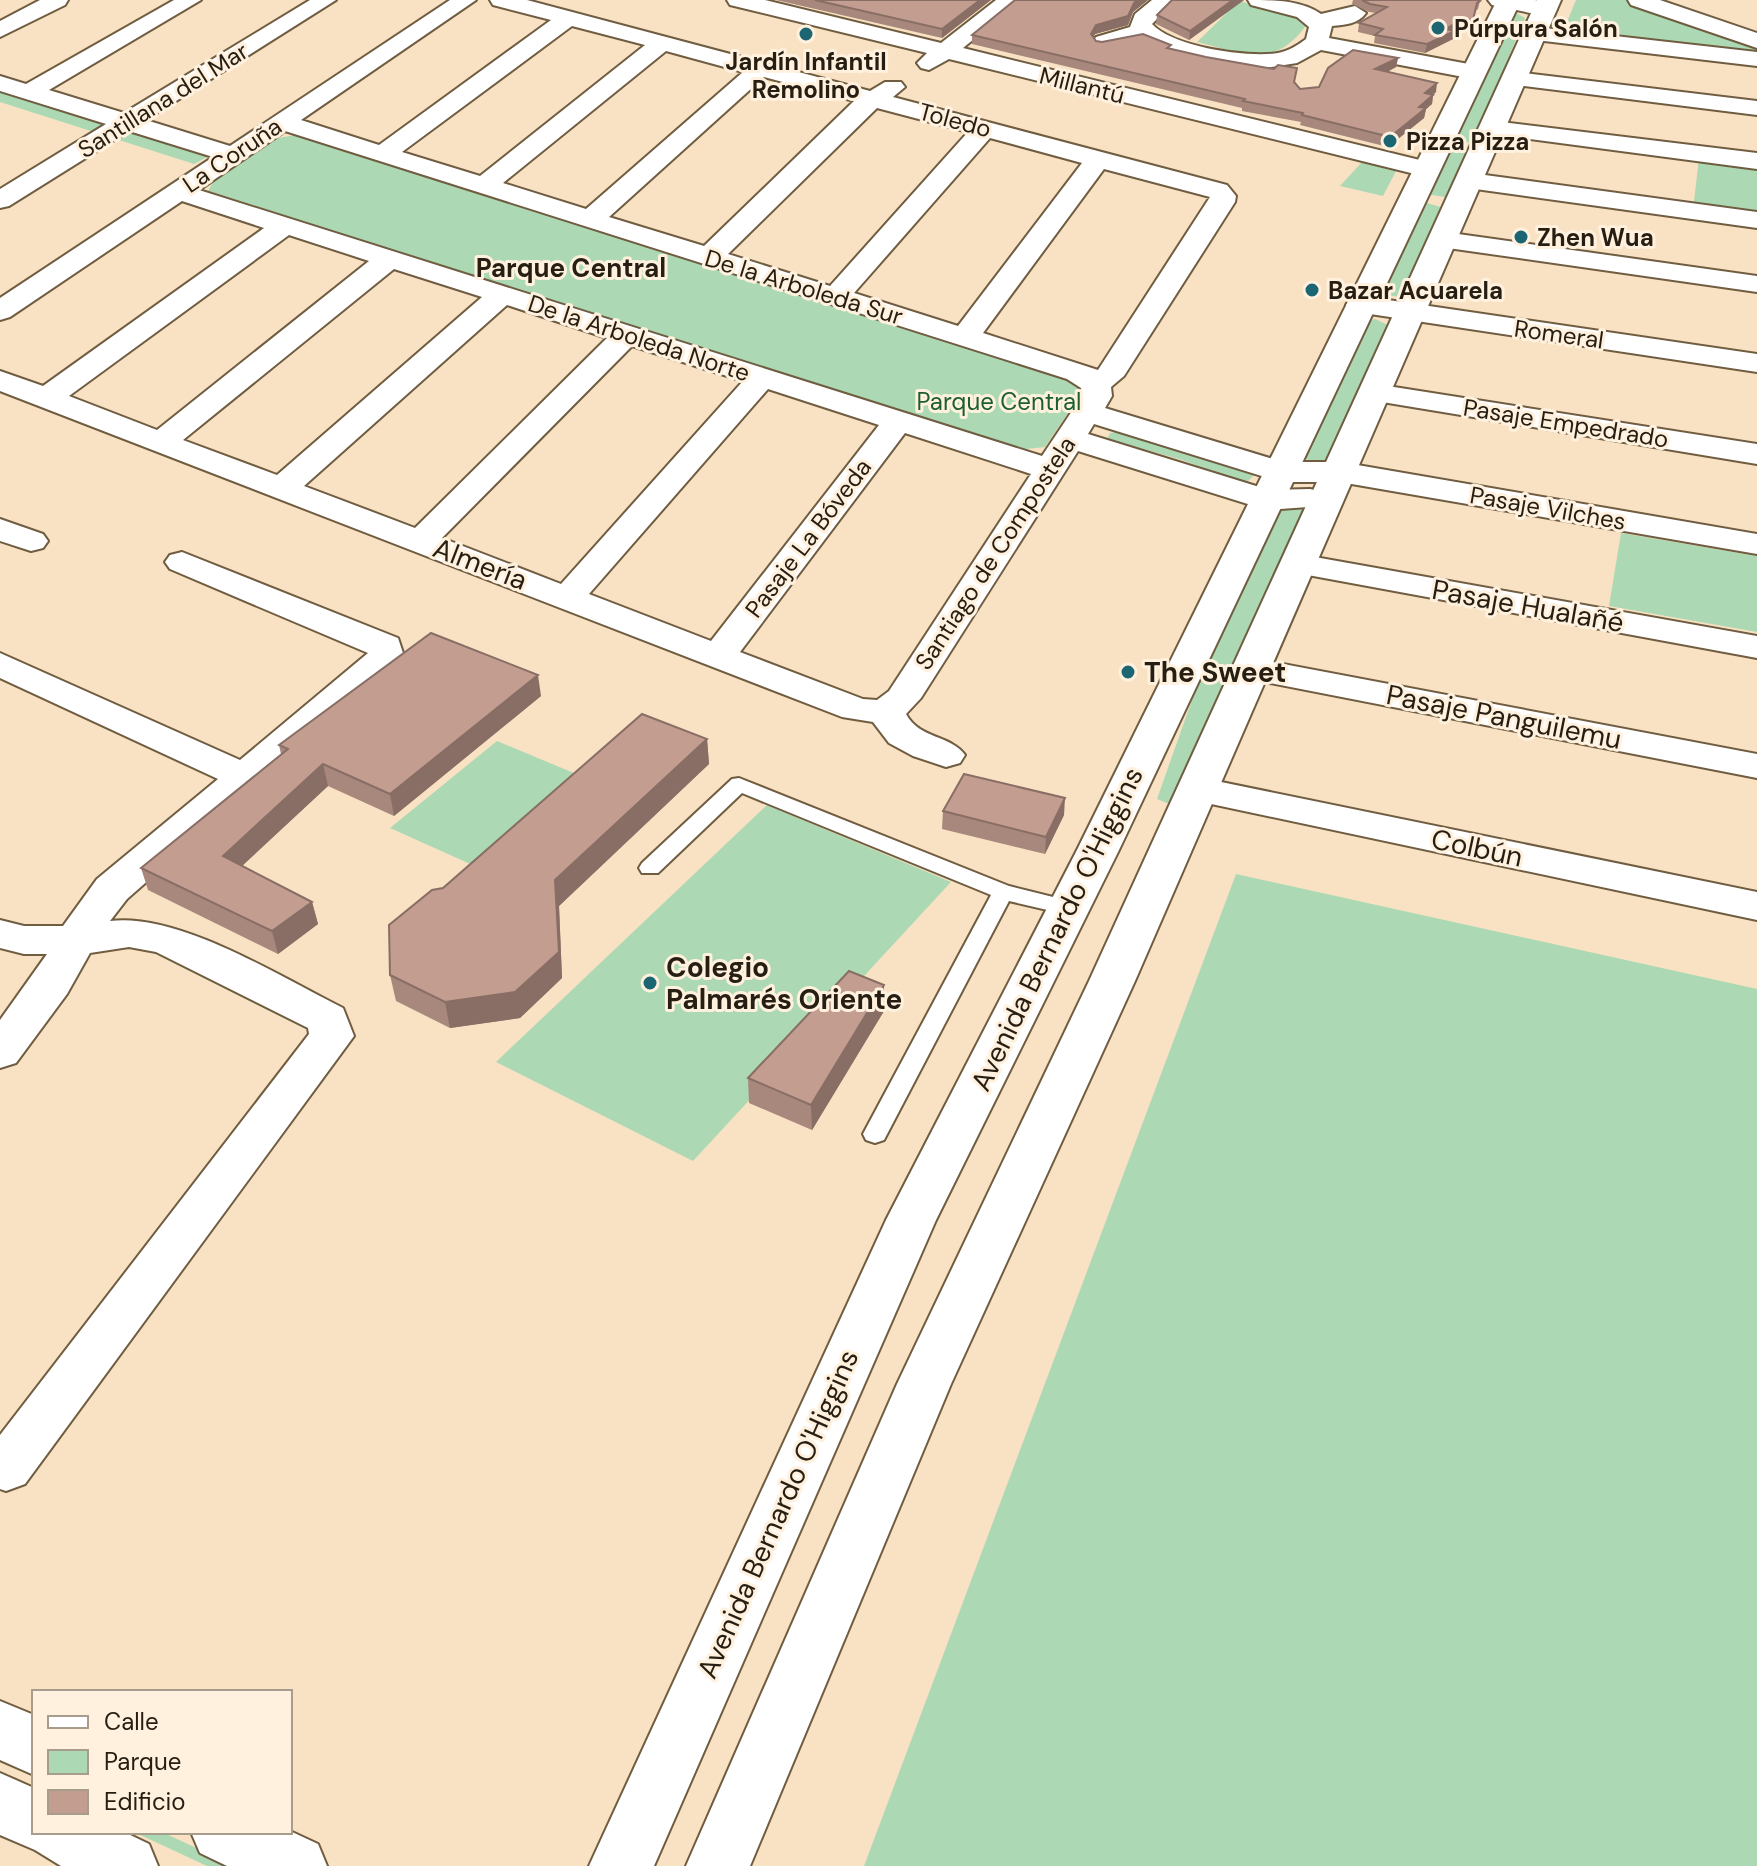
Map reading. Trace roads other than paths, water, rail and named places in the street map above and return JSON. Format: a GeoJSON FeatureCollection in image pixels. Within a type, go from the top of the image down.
{"type":"FeatureCollection","features":[{"type":"Feature","properties":{"kind":"main road"},"geometry":{"type":"LineString","coordinates":[[718,1866],[937,1355],[1191,804],[1543,14],[1506,1]]}},
{"type":"Feature","properties":{"kind":"main road","name":"Avenida Bernardo O'Higgins"},"geometry":{"type":"LineString","coordinates":[[621,1866],[905,1234],[1069,908],[1506,1]]}},
{"type":"Feature","properties":{"kind":"main road"},"geometry":{"type":"LineString","coordinates":[[1440,142],[1463,143],[1488,139]]}},
{"type":"Feature","properties":{"kind":"main road"},"geometry":{"type":"LineString","coordinates":[[1421,180],[1438,202],[1458,207]]}},
{"type":"Feature","properties":{"kind":"main road","name":"Romeral"},"geometry":{"type":"LineString","coordinates":[[1361,305],[1757,363]]}},
{"type":"Feature","properties":{"kind":"main road"},"geometry":{"type":"LineString","coordinates":[[1137,768],[1139,788],[1158,808],[1191,804]]}},
{"type":"Feature","properties":{"kind":"street"},"geometry":{"type":"LineString","coordinates":[[0,30],[57,0]]}},
{"type":"Feature","properties":{"kind":"street"},"geometry":{"type":"LineString","coordinates":[[29,92],[190,0]]}},
{"type":"Feature","properties":{"kind":"street","name":"Santillana del Mar"},"geometry":{"type":"LineString","coordinates":[[0,200],[325,0]]}},
{"type":"Feature","properties":{"kind":"street","name":"La Coruña"},"geometry":{"type":"LineString","coordinates":[[0,311],[174,178],[202,175],[465,0]]}},
{"type":"Feature","properties":{"kind":"street","name":"Toledo"},"geometry":{"type":"LineString","coordinates":[[501,0],[1209,187],[1222,193]]}},
{"type":"Feature","properties":{"kind":"street","name":"Millantú"},"geometry":{"type":"LineString","coordinates":[[738,0],[945,51],[1421,180]]}},
{"type":"Feature","properties":{"kind":"street"},"geometry":{"type":"LineString","coordinates":[[709,257],[859,109],[912,77],[1010,0]]}},
{"type":"Feature","properties":{"kind":"street"},"geometry":{"type":"LineString","coordinates":[[1144,32],[1140,25],[1143,19],[1165,0]]}},
{"type":"Feature","properties":{"kind":"street"},"geometry":{"type":"LineString","coordinates":[[1259,0],[1305,12],[1318,31],[1411,68],[1472,77]]}},
{"type":"Feature","properties":{"kind":"street"},"geometry":{"type":"LineString","coordinates":[[1639,0],[1757,41]]}},
{"type":"Feature","properties":{"kind":"street"},"geometry":{"type":"LineString","coordinates":[[833,24],[858,6]]}},
{"type":"Feature","properties":{"kind":"street"},"geometry":{"type":"LineString","coordinates":[[1104,42],[1113,37],[1144,32],[1169,43],[1241,60],[1300,65],[1318,31],[1355,13]]}},
{"type":"Feature","properties":{"kind":"street"},"geometry":{"type":"LineString","coordinates":[[1543,14],[1757,59]]}},
{"type":"Feature","properties":{"kind":"street"},"geometry":{"type":"LineString","coordinates":[[383,154],[568,18]]}},
{"type":"Feature","properties":{"kind":"street"},"geometry":{"type":"LineString","coordinates":[[484,186],[662,43]]}},
{"type":"Feature","properties":{"kind":"street"},"geometry":{"type":"LineString","coordinates":[[591,219],[761,68]]}},
{"type":"Feature","properties":{"kind":"street"},"geometry":{"type":"LineString","coordinates":[[1515,79],[1757,108]]}},
{"type":"Feature","properties":{"kind":"street"},"geometry":{"type":"LineString","coordinates":[[0,83],[232,155]]}},
{"type":"Feature","properties":{"kind":"street","name":"De la Arboleda Sur"},"geometry":{"type":"LineString","coordinates":[[281,122],[1086,376],[1072,431]]}},
{"type":"Feature","properties":{"kind":"street"},"geometry":{"type":"LineString","coordinates":[[836,297],[985,128]]}},
{"type":"Feature","properties":{"kind":"street"},"geometry":{"type":"LineString","coordinates":[[68,132],[124,150]]}},
{"type":"Feature","properties":{"kind":"street"},"geometry":{"type":"LineString","coordinates":[[1488,139],[1757,161]]}},
{"type":"Feature","properties":{"kind":"street"},"geometry":{"type":"LineString","coordinates":[[965,337],[1099,158]]}},
{"type":"Feature","properties":{"kind":"street","name":"De la Arboleda Norte"},"geometry":{"type":"LineString","coordinates":[[174,178],[284,226],[1009,456],[1072,431],[1274,486],[1334,485]]}},
{"type":"Feature","properties":{"kind":"street"},"geometry":{"type":"LineString","coordinates":[[1470,181],[1757,220]]}},
{"type":"Feature","properties":{"kind":"street","name":"Santiago de Compostela"},"geometry":{"type":"LineString","coordinates":[[886,710],[903,698],[1222,202],[1222,193]]}},
{"type":"Feature","properties":{"kind":"street"},"geometry":{"type":"LineString","coordinates":[[46,398],[284,226]]}},
{"type":"Feature","properties":{"kind":"street"},"geometry":{"type":"LineString","coordinates":[[1444,240],[1757,284]]}},
{"type":"Feature","properties":{"kind":"street"},"geometry":{"type":"LineString","coordinates":[[161,442],[389,259]]}},
{"type":"Feature","properties":{"kind":"street"},"geometry":{"type":"LineString","coordinates":[[282,488],[502,295]]}},
{"type":"Feature","properties":{"kind":"street"},"geometry":{"type":"LineString","coordinates":[[420,542],[627,334]]}},
{"type":"Feature","properties":{"kind":"street"},"geometry":{"type":"LineString","coordinates":[[567,598],[762,378]]}},
{"type":"Feature","properties":{"kind":"street","name":"Almería"},"geometry":{"type":"LineString","coordinates":[[0,380],[855,709],[886,710]]}},
{"type":"Feature","properties":{"kind":"street","name":"Pasaje Empedrado"},"geometry":{"type":"LineString","coordinates":[[1375,393],[1757,454]]}},
{"type":"Feature","properties":{"kind":"street","name":"Pasaje La Bóveda"},"geometry":{"type":"LineString","coordinates":[[718,656],[898,421]]}},
{"type":"Feature","properties":{"kind":"street","name":"Pasaje Vilches"},"geometry":{"type":"LineString","coordinates":[[1334,485],[1757,544]]}},
{"type":"Feature","properties":{"kind":"street"},"geometry":{"type":"LineString","coordinates":[[0,1052],[52,983],[76,940],[112,889],[386,656],[385,646],[182,562]]}},
{"type":"Feature","properties":{"kind":"street","name":"Pasaje Hualañé"},"geometry":{"type":"LineString","coordinates":[[1298,564],[1757,647]]}},
{"type":"Feature","properties":{"kind":"street"},"geometry":{"type":"LineString","coordinates":[[0,664],[244,776]]}},
{"type":"Feature","properties":{"kind":"street","name":"Pasaje Panguilemu"},"geometry":{"type":"LineString","coordinates":[[1252,669],[1757,766]]}},
{"type":"Feature","properties":{"kind":"street"},"geometry":{"type":"LineString","coordinates":[[886,710],[897,733],[913,743],[946,755]]}},
{"type":"Feature","properties":{"kind":"street","name":"Colbún"},"geometry":{"type":"LineString","coordinates":[[1191,804],[1757,906]]}},
{"type":"Feature","properties":{"kind":"street"},"geometry":{"type":"LineString","coordinates":[[0,934],[24,940],[76,940],[129,933],[166,939],[328,1019],[332,1036],[6,1468]]}},
{"type":"Feature","properties":{"kind":"street"},"geometry":{"type":"LineString","coordinates":[[0,1729],[32,1745]]}},
{"type":"Feature","properties":{"kind":"street"},"geometry":{"type":"LineString","coordinates":[[0,1803],[32,1819]]}},
{"type":"Feature","properties":{"kind":"street"},"geometry":{"type":"LineString","coordinates":[[62,1834],[127,1866]]}},
{"type":"Feature","properties":{"kind":"street"},"geometry":{"type":"LineString","coordinates":[[226,1834],[296,1866]]}},
{"type":"Feature","properties":{"kind":"lane"},"geometry":{"type":"LineString","coordinates":[[650,868],[739,784],[1003,892],[1069,908]]}},
{"type":"Feature","properties":{"kind":"lane"},"geometry":{"type":"LineString","coordinates":[[875,1134],[1003,892]]}},
{"type":"Feature","properties":{"kind":"place","name":"Púrpura Salón"},"geometry":{"type":"Point","coordinates":[1438,28]}},
{"type":"Feature","properties":{"kind":"place","name":"Jardín Infantil Remolino"},"geometry":{"type":"Point","coordinates":[806,34]}},
{"type":"Feature","properties":{"kind":"place","name":"Pizza Pizza"},"geometry":{"type":"Point","coordinates":[1390,141]}},
{"type":"Feature","properties":{"kind":"place","name":"Zhen Wua"},"geometry":{"type":"Point","coordinates":[1521,237]}},
{"type":"Feature","properties":{"kind":"place","name":"Bazar Acuarela"},"geometry":{"type":"Point","coordinates":[1312,290]}},
{"type":"Feature","properties":{"kind":"place","name":"The Sweet"},"geometry":{"type":"Point","coordinates":[1128,672]}},
{"type":"Feature","properties":{"kind":"place","name":"Colegio Palmarés Oriente"},"geometry":{"type":"Point","coordinates":[650,983]}},
{"type":"Feature","properties":{"kind":"district","name":"Parque Central"},"geometry":{"type":"Point","coordinates":[571,268]}}]}
